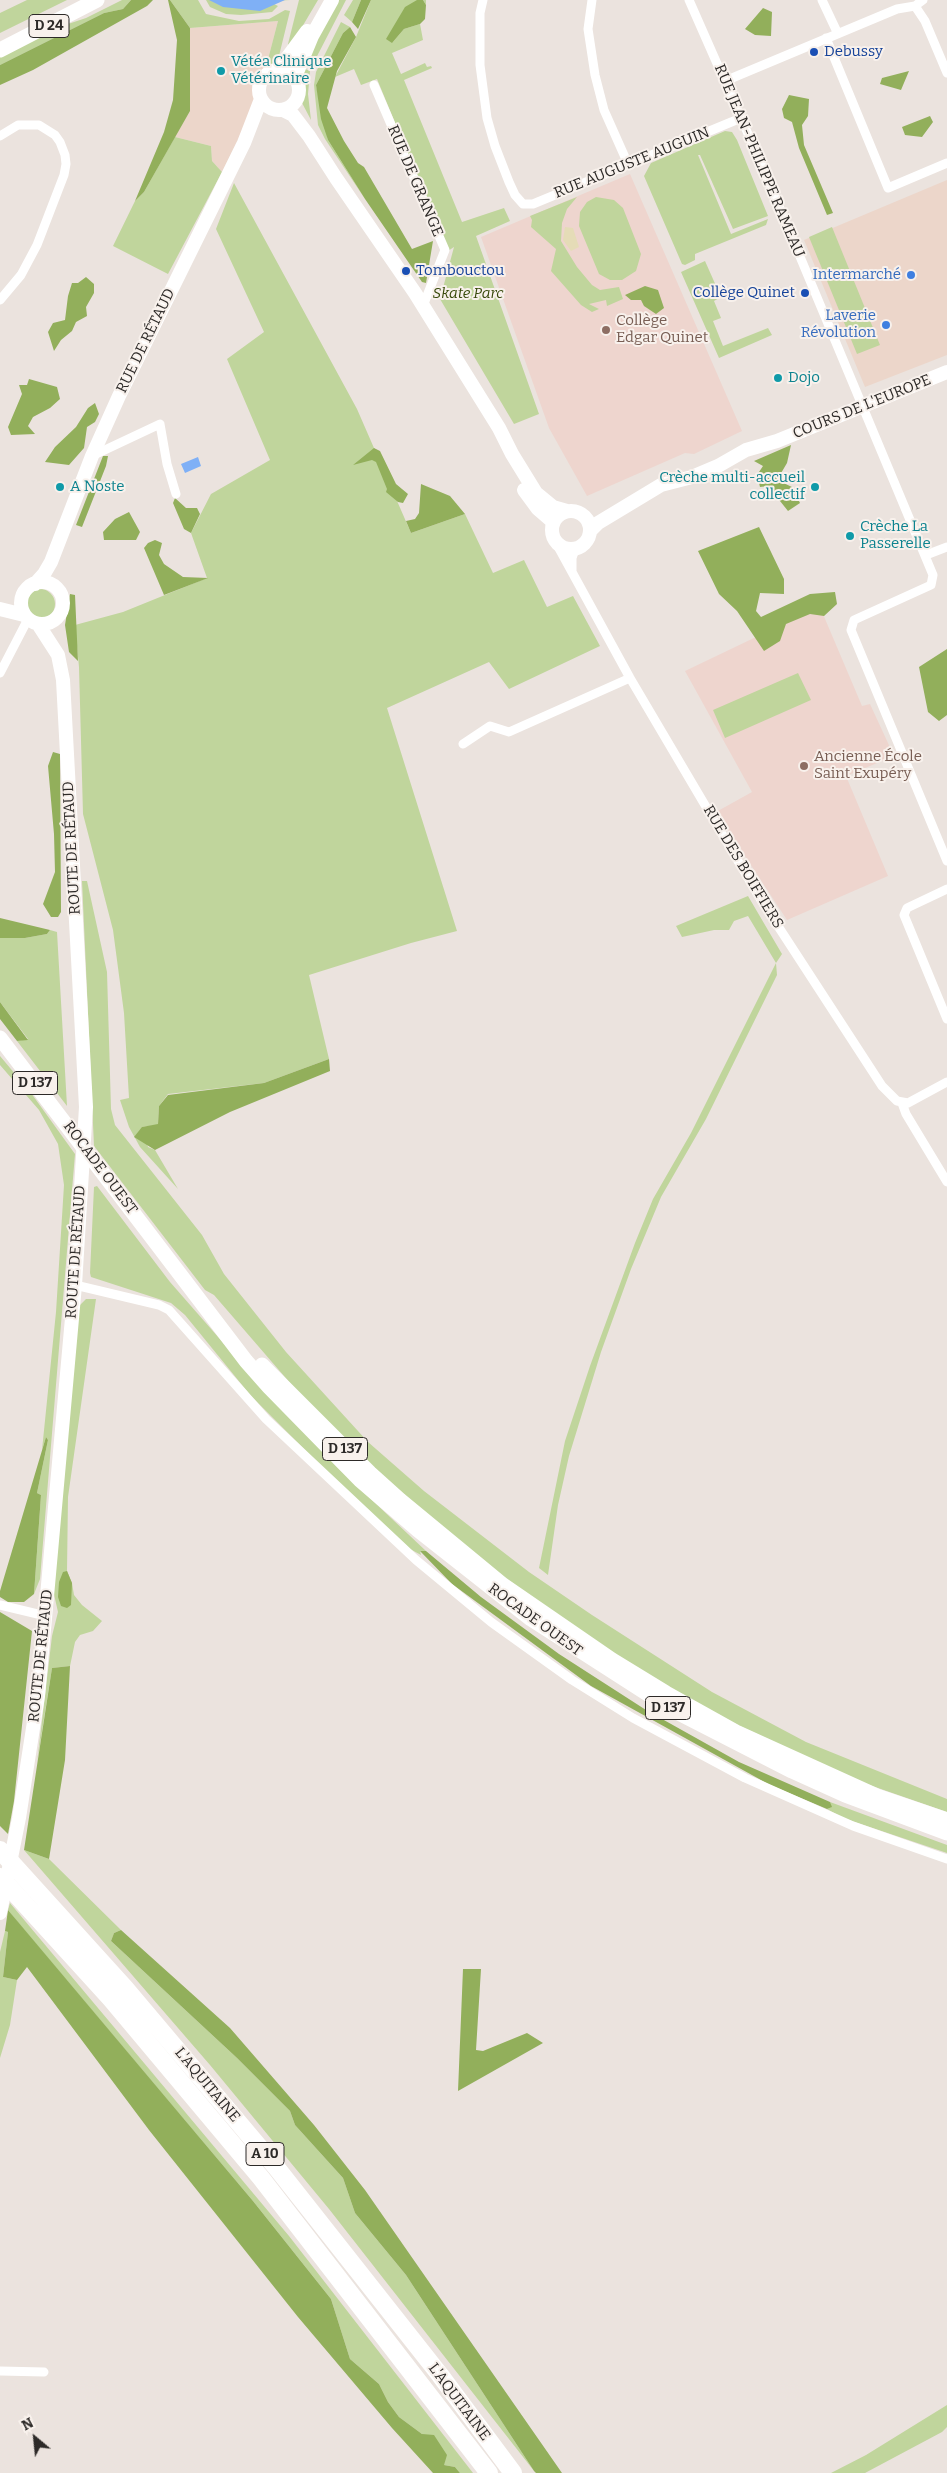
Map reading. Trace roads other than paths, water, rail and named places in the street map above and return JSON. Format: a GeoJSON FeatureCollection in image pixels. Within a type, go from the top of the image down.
{"type":"FeatureCollection","features":[{"type":"Feature","properties":{"kind":"highway","name":"L'AQUITAINE"},"geometry":{"type":"LineString","coordinates":[[0,1850],[125,1988],[276,2167],[440,2375],[513,2473]]}},
{"type":"Feature","properties":{"kind":"highway","name":"L'AQUITAINE"},"geometry":{"type":"LineString","coordinates":[[0,1877],[111,1999],[261,2178],[489,2473]]}},
{"type":"Feature","properties":{"kind":"main road","name":"D 24"},"geometry":{"type":"LineString","coordinates":[[0,40],[82,0]]}},
{"type":"Feature","properties":{"kind":"main road","name":"D 24"},"geometry":{"type":"LineString","coordinates":[[0,50],[97,0]]}},
{"type":"Feature","properties":{"kind":"main road"},"geometry":{"type":"LineString","coordinates":[[279,69],[310,27],[324,0]]}},
{"type":"Feature","properties":{"kind":"main road"},"geometry":{"type":"LineString","coordinates":[[295,77],[312,36],[332,0]]}},
{"type":"Feature","properties":{"kind":"main road"},"geometry":{"type":"LineString","coordinates":[[272,106],[290,107],[297,99],[300,90],[295,77],[279,69],[271,71],[259,86],[272,106],[293,115],[309,136],[423,306],[499,428],[512,454],[536,493],[553,507],[575,511],[584,516],[589,523],[590,531],[586,542],[575,549],[565,548],[555,541],[552,532],[553,522],[557,516],[567,511]]}},
{"type":"Feature","properties":{"kind":"main road"},"geometry":{"type":"LineString","coordinates":[[297,99],[309,136]]}},
{"type":"Feature","properties":{"kind":"main road","name":"RUE DE RÉTAUD"},"geometry":{"type":"LineString","coordinates":[[59,544],[92,456],[119,396],[244,143],[272,106]]}},
{"type":"Feature","properties":{"kind":"main road","name":"COURS DE L'EUROPE"},"geometry":{"type":"LineString","coordinates":[[590,531],[598,523],[661,485],[692,477],[718,466],[748,459],[777,441],[947,372]]}},
{"type":"Feature","properties":{"kind":"main road"},"geometry":{"type":"LineString","coordinates":[[512,454],[525,492],[538,509],[553,522]]}},
{"type":"Feature","properties":{"kind":"main road","name":"COURS DE L'EUROPE"},"geometry":{"type":"LineString","coordinates":[[584,516],[629,503]]}},
{"type":"Feature","properties":{"kind":"main road"},"geometry":{"type":"LineString","coordinates":[[58,655],[30,619],[21,604],[26,591],[47,570],[59,544]]}},
{"type":"Feature","properties":{"kind":"main road"},"geometry":{"type":"LineString","coordinates":[[0,609],[48,623],[57,617],[61,611],[62,600],[55,587],[54,574],[59,544]]}},
{"type":"Feature","properties":{"kind":"main road"},"geometry":{"type":"LineString","coordinates":[[35,584],[44,583],[55,587]]}},
{"type":"Feature","properties":{"kind":"main road"},"geometry":{"type":"LineString","coordinates":[[0,609],[22,598]]}},
{"type":"Feature","properties":{"kind":"main road"},"geometry":{"type":"LineString","coordinates":[[57,617],[58,655]]}},
{"type":"Feature","properties":{"kind":"main road","name":"ROUTE DE RÉTAUD"},"geometry":{"type":"LineString","coordinates":[[0,1913],[38,1696],[74,1285],[86,1107],[63,680],[58,655]]}},
{"type":"Feature","properties":{"kind":"main road","name":"ROCADE OUEST"},"geometry":{"type":"LineString","coordinates":[[0,1038],[200,1298],[281,1385],[370,1473],[503,1585],[666,1694],[736,1732],[877,1796],[947,1820]]}},
{"type":"Feature","properties":{"kind":"main road","name":"ROCADE OUEST"},"geometry":{"type":"LineString","coordinates":[[200,1298],[220,1330],[269,1387],[360,1480],[418,1530],[531,1619],[663,1705],[727,1740],[845,1795],[947,1833]]}},
{"type":"Feature","properties":{"kind":"street","name":"RUE AUGUSTE AUGUIN"},"geometry":{"type":"LineString","coordinates":[[483,0],[480,13],[480,65],[488,118],[495,146],[509,182],[515,195],[523,204],[533,204],[741,118]]}},
{"type":"Feature","properties":{"kind":"street"},"geometry":{"type":"LineString","coordinates":[[592,0],[588,29],[595,75],[604,110],[628,164]]}},
{"type":"Feature","properties":{"kind":"street","name":"RUE JEAN-PHILIPPE RAMEAU"},"geometry":{"type":"LineString","coordinates":[[689,0],[763,168],[933,575],[930,584],[854,620],[851,630],[944,847],[947,861]]}},
{"type":"Feature","properties":{"kind":"street"},"geometry":{"type":"LineString","coordinates":[[822,0],[838,34]]}},
{"type":"Feature","properties":{"kind":"street"},"geometry":{"type":"LineString","coordinates":[[725,82],[826,38],[897,9],[915,6],[924,0]]}},
{"type":"Feature","properties":{"kind":"street"},"geometry":{"type":"LineString","coordinates":[[915,6],[924,21],[947,73]]}},
{"type":"Feature","properties":{"kind":"street"},"geometry":{"type":"LineString","coordinates":[[826,38],[888,188],[947,164]]}},
{"type":"Feature","properties":{"kind":"street","name":"RUE DE GRANGE"},"geometry":{"type":"LineString","coordinates":[[374,84],[446,250],[423,306]]}},
{"type":"Feature","properties":{"kind":"street"},"geometry":{"type":"LineString","coordinates":[[0,136],[18,125],[39,125],[55,135],[60,142],[66,164],[64,174],[34,253],[21,275],[0,300]]}},
{"type":"Feature","properties":{"kind":"street"},"geometry":{"type":"LineString","coordinates":[[92,456],[160,424],[167,464],[176,494]]}},
{"type":"Feature","properties":{"kind":"street","name":"RUE DES BOIFFIERS"},"geometry":{"type":"LineString","coordinates":[[555,541],[630,678],[761,900],[882,1086],[897,1101],[902,1103]]}},
{"type":"Feature","properties":{"kind":"street"},"geometry":{"type":"LineString","coordinates":[[926,555],[947,547]]}},
{"type":"Feature","properties":{"kind":"street"},"geometry":{"type":"LineString","coordinates":[[573,576],[571,564],[575,549]]}},
{"type":"Feature","properties":{"kind":"street"},"geometry":{"type":"LineString","coordinates":[[0,673],[30,619]]}},
{"type":"Feature","properties":{"kind":"street"},"geometry":{"type":"LineString","coordinates":[[463,744],[490,726],[509,732],[630,678]]}},
{"type":"Feature","properties":{"kind":"street"},"geometry":{"type":"LineString","coordinates":[[947,890],[906,908],[904,915],[947,1019]]}},
{"type":"Feature","properties":{"kind":"street"},"geometry":{"type":"LineString","coordinates":[[947,1082],[914,1102],[902,1103],[906,1114],[947,1182]]}},
{"type":"Feature","properties":{"kind":"street"},"geometry":{"type":"LineString","coordinates":[[74,1285],[151,1303],[169,1310],[266,1419],[416,1560],[491,1622],[580,1686],[632,1718],[745,1778],[853,1826],[947,1859]]}},
{"type":"Feature","properties":{"kind":"street"},"geometry":{"type":"LineString","coordinates":[[0,1605],[46,1616]]}},
{"type":"Feature","properties":{"kind":"street"},"geometry":{"type":"LineString","coordinates":[[0,2371],[44,2372]]}},
{"type":"Feature","properties":{"kind":"water"},"geometry":{"type":"Polygon","coordinates":[[[209,0],[285,0],[260,11],[223,7],[209,0]]]}},
{"type":"Feature","properties":{"kind":"water"},"geometry":{"type":"Polygon","coordinates":[[[198,457],[201,466],[185,473],[181,464],[198,457]]]}},
{"type":"Feature","properties":{"kind":"place","name":"Debussy"},"geometry":{"type":"Point","coordinates":[814,52]}},
{"type":"Feature","properties":{"kind":"place","name":"Vétéa Clinique Vétérinaire"},"geometry":{"type":"Point","coordinates":[221,71]}},
{"type":"Feature","properties":{"kind":"place","name":"Tombouctou"},"geometry":{"type":"Point","coordinates":[406,271]}},
{"type":"Feature","properties":{"kind":"place","name":"Intermarché"},"geometry":{"type":"Point","coordinates":[911,275]}},
{"type":"Feature","properties":{"kind":"place","name":"Collège Quinet"},"geometry":{"type":"Point","coordinates":[805,293]}},
{"type":"Feature","properties":{"kind":"place","name":"Laverie Révolution"},"geometry":{"type":"Point","coordinates":[886,325]}},
{"type":"Feature","properties":{"kind":"place","name":"Collège Edgar Quinet"},"geometry":{"type":"Point","coordinates":[606,330]}},
{"type":"Feature","properties":{"kind":"place","name":"Dojo"},"geometry":{"type":"Point","coordinates":[778,378]}},
{"type":"Feature","properties":{"kind":"place","name":"A Noste"},"geometry":{"type":"Point","coordinates":[60,487]}},
{"type":"Feature","properties":{"kind":"place","name":"Crèche multi-accueil collectif"},"geometry":{"type":"Point","coordinates":[815,487]}},
{"type":"Feature","properties":{"kind":"place","name":"Crèche La Passerelle"},"geometry":{"type":"Point","coordinates":[850,536]}},
{"type":"Feature","properties":{"kind":"place","name":"Ancienne École Saint Exupéry"},"geometry":{"type":"Point","coordinates":[804,766]}},
{"type":"Feature","properties":{"kind":"park label","name":"Skate Parc"},"geometry":{"type":"Point","coordinates":[468,294]}}]}
